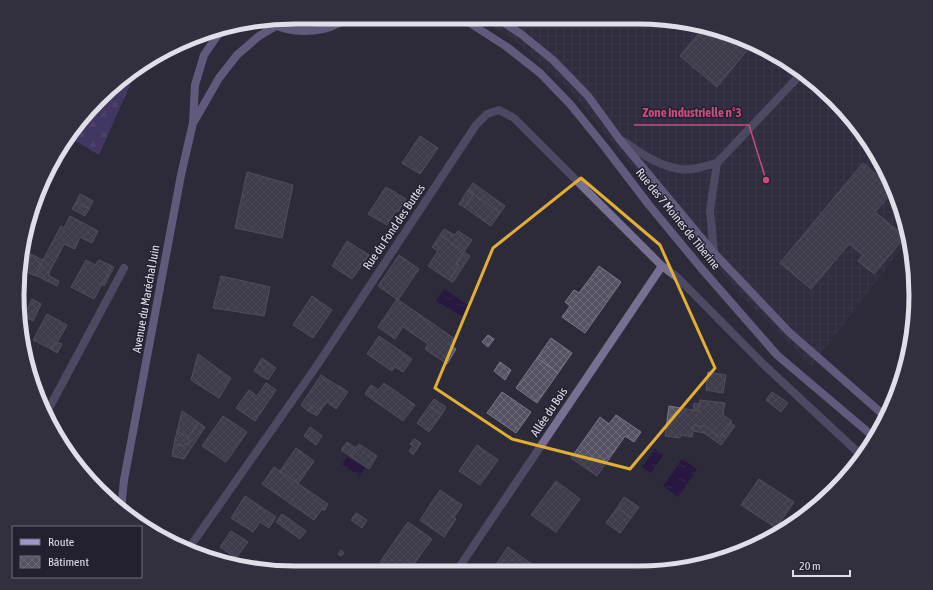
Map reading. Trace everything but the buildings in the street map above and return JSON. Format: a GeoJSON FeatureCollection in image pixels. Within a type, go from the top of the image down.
{"type":"FeatureCollection","features":[{"type":"Feature","properties":{"kind":"main road"},"geometry":{"type":"LineString","coordinates":[[276,26],[300,32],[324,29],[334,24]]}},
{"type":"Feature","properties":{"kind":"main road","name":"Rue des 7 Moines de Tiberine"},"geometry":{"type":"LineString","coordinates":[[471,24],[507,47],[540,72],[570,104],[649,205],[696,262],[778,355],[870,434]]}},
{"type":"Feature","properties":{"kind":"main road","name":"Rue des 7 Moines de Tiberine"},"geometry":{"type":"LineString","coordinates":[[506,24],[553,60],[588,96],[620,140],[714,253],[789,332],[882,413]]}},
{"type":"Feature","properties":{"kind":"main road","name":"Avenue du Maréchal Juin"},"geometry":{"type":"LineString","coordinates":[[194,122],[220,78],[237,55],[259,36],[276,26]]}},
{"type":"Feature","properties":{"kind":"main road","name":"Avenue du Maréchal Juin"},"geometry":{"type":"LineString","coordinates":[[118,501],[124,480],[180,175],[194,122],[195,85],[204,55],[218,35]]}},
{"type":"Feature","properties":{"kind":"main road","name":"Avenue du Maréchal Juin"},"geometry":{"type":"LineString","coordinates":[[122,503],[124,480]]}},
{"type":"Feature","properties":{"kind":"street"},"geometry":{"type":"LineString","coordinates":[[620,140],[656,162],[680,169],[700,168],[716,163],[798,77]]}},
{"type":"Feature","properties":{"kind":"street","name":"Rue du Fond des Buttes"},"geometry":{"type":"LineString","coordinates":[[191,545],[318,364],[476,125],[487,114],[499,110],[514,118],[662,266],[678,278],[762,363],[858,453]]}},
{"type":"Feature","properties":{"kind":"street"},"geometry":{"type":"LineString","coordinates":[[714,253],[710,210],[716,163]]}},
{"type":"Feature","properties":{"kind":"street","name":"Allée du Bois"},"geometry":{"type":"LineString","coordinates":[[460,566],[662,266]]}},
{"type":"Feature","properties":{"kind":"street"},"geometry":{"type":"LineString","coordinates":[[49,408],[124,268]]}},
{"type":"Feature","properties":{"kind":"highlighted area"},"geometry":{"type":"Polygon","coordinates":[[[581,178],[660,245],[715,368],[630,469],[512,439],[435,388],[493,248],[581,178]]]}},
{"type":"Feature","properties":{"kind":"shaded area"},"geometry":{"type":"Polygon","coordinates":[[[488,24],[638,24],[673,26],[708,33],[725,38],[774,60],[817,91],[842,116],[863,144],[881,175],[895,208],[904,244],[812,366],[746,300],[661,203],[569,89],[512,38],[488,24]]]}},
{"type":"Feature","properties":{"kind":"green space"},"geometry":{"type":"Polygon","coordinates":[[[133,78],[99,155],[73,140],[103,103],[133,78]]]}},
{"type":"Feature","properties":{"kind":"water"},"geometry":{"type":"Polygon","coordinates":[[[444,289],[468,305],[462,316],[436,301],[444,289]]]}},
{"type":"Feature","properties":{"kind":"water"},"geometry":{"type":"Polygon","coordinates":[[[655,449],[663,455],[651,473],[642,467],[655,449]]]}},
{"type":"Feature","properties":{"kind":"water"},"geometry":{"type":"Polygon","coordinates":[[[347,457],[365,468],[360,476],[342,465],[347,457]]]}},
{"type":"Feature","properties":{"kind":"water"},"geometry":{"type":"Polygon","coordinates":[[[682,459],[697,469],[678,497],[663,486],[682,459]]]}},
{"type":"Feature","properties":{"kind":"place","name":"Zone industrielle n°3"},"geometry":{"type":"Point","coordinates":[766,180]}}]}
